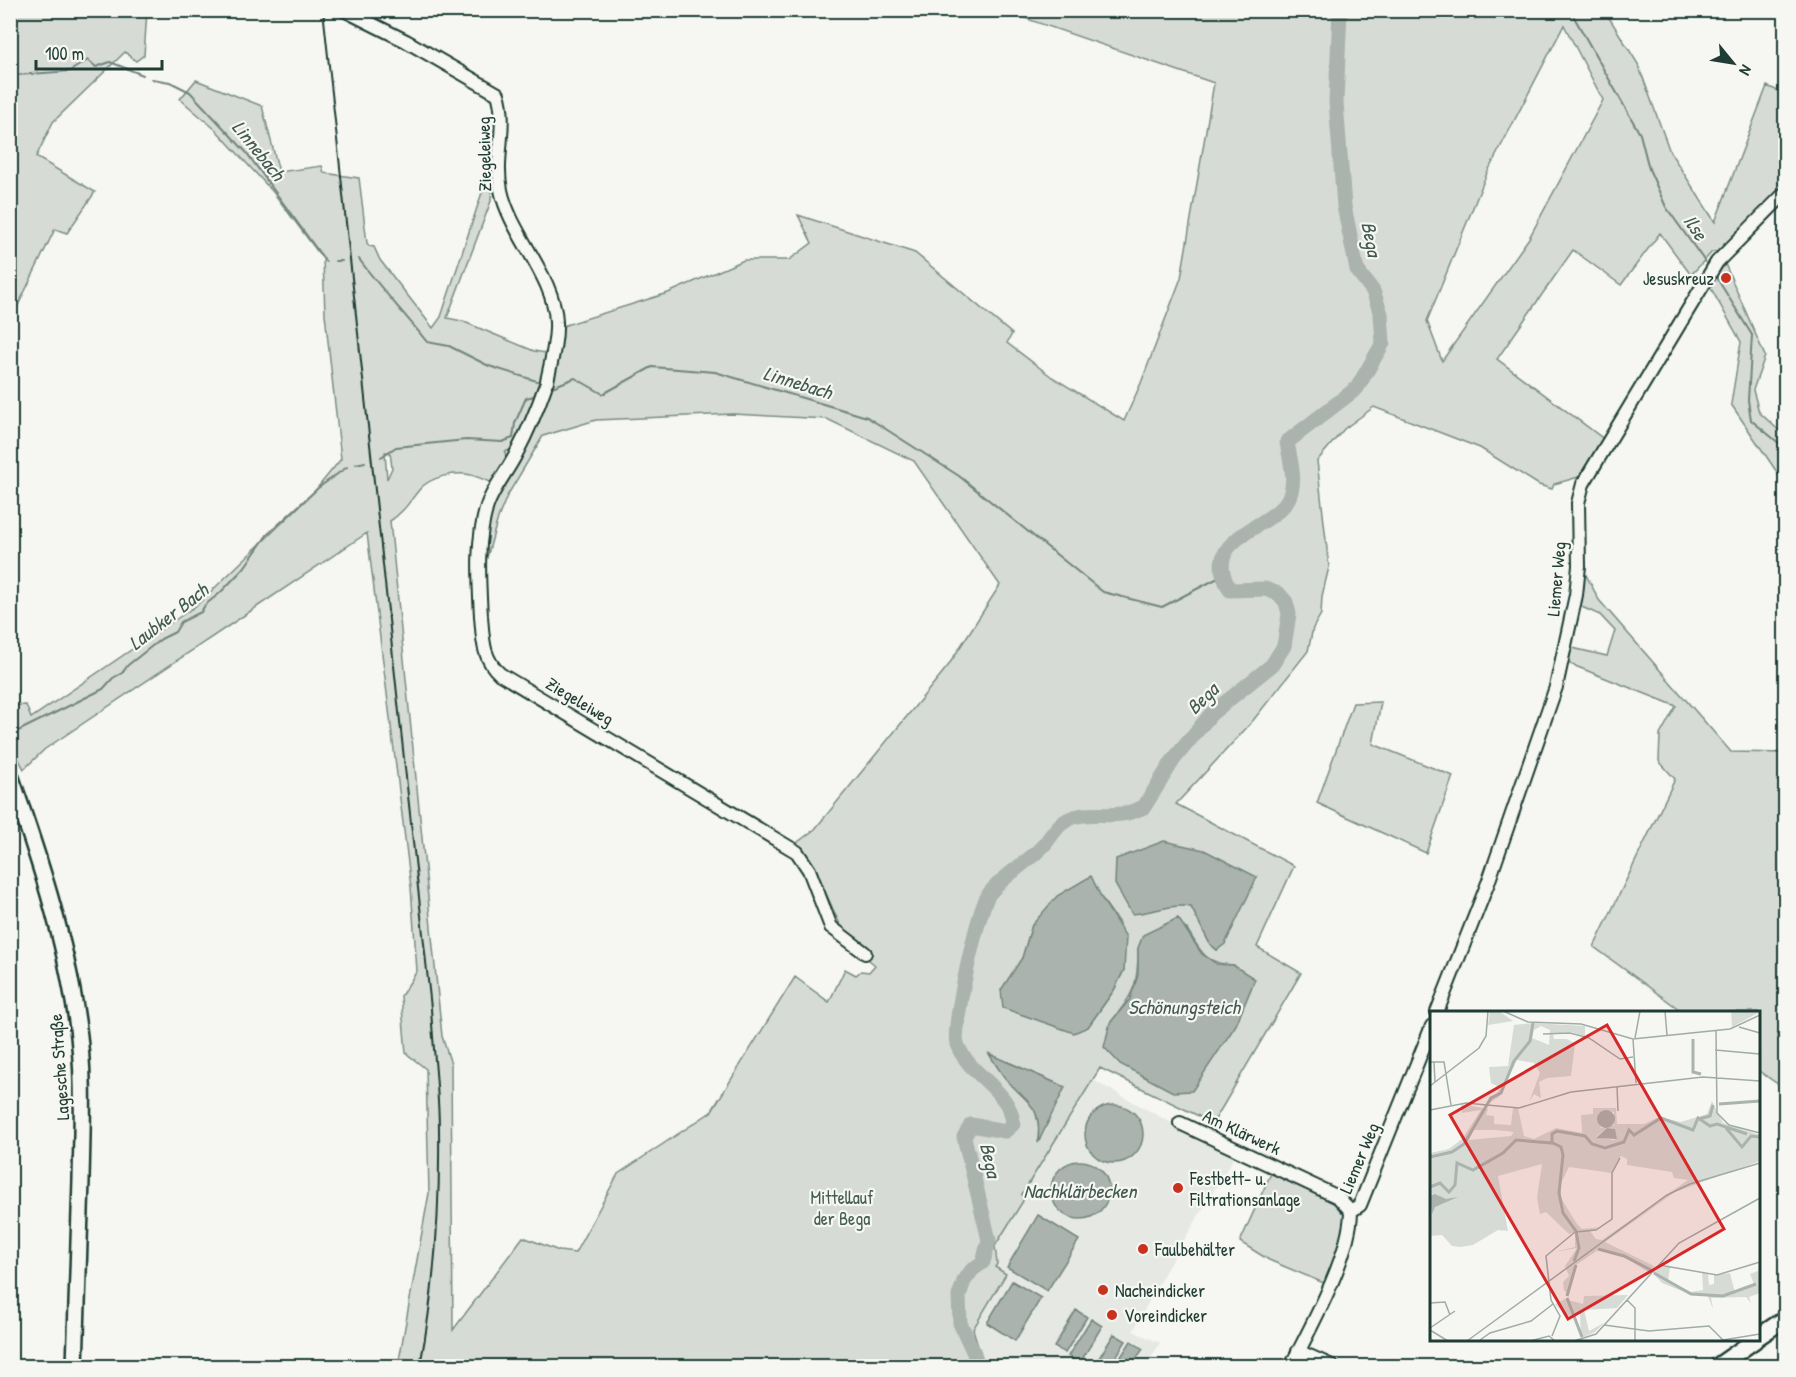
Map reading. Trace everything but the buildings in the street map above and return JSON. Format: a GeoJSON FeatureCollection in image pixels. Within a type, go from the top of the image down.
{"type":"FeatureCollection","features":[{"type":"Feature","properties":{"kind":"main road","name":"Lagesche Straße"},"geometry":{"type":"LineString","coordinates":[[10,775],[14,797],[55,915],[72,989],[81,1051],[83,1106],[75,1366]]}},
{"type":"Feature","properties":{"kind":"main road"},"geometry":{"type":"LineString","coordinates":[[1760,1336],[1785,1318]]}},
{"type":"Feature","properties":{"kind":"main road"},"geometry":{"type":"LineString","coordinates":[[1718,1366],[1753,1341]]}},
{"type":"Feature","properties":{"kind":"street","name":"Ziegeleiweg"},"geometry":{"type":"LineString","coordinates":[[344,10],[406,41],[498,94],[502,119],[500,187],[504,205],[551,298],[556,321],[546,384],[520,447],[491,495],[482,525],[479,581],[483,646],[491,667],[797,852],[809,870],[822,898],[831,927],[865,953]]}},
{"type":"Feature","properties":{"kind":"street","name":"Liemer Weg"},"geometry":{"type":"LineString","coordinates":[[1437,1011],[1488,883],[1556,687],[1576,595],[1579,566],[1578,503],[1580,490],[1717,262],[1785,192]]}},
{"type":"Feature","properties":{"kind":"street","name":"Liemer Weg"},"geometry":{"type":"LineString","coordinates":[[1291,1366],[1329,1286],[1347,1240],[1351,1225],[1351,1211],[1360,1205],[1430,1029]]}},
{"type":"Feature","properties":{"kind":"street","name":"Am Klärwerk"},"geometry":{"type":"LineString","coordinates":[[1179,1123],[1338,1197],[1351,1211]]}},
{"type":"Feature","properties":{"kind":"street"},"geometry":{"type":"LineString","coordinates":[[1298,1351],[1332,1366]]}},
{"type":"Feature","properties":{"kind":"shaded area"},"geometry":{"type":"Polygon","coordinates":[[[1091,1079],[1234,1157],[1166,1270],[1133,1331],[1160,1343],[1146,1366],[984,1366],[973,1329],[1006,1274],[983,1260],[1091,1079]]]}},
{"type":"Feature","properties":{"kind":"green space"},"geometry":{"type":"Polygon","coordinates":[[[20,10],[147,11],[144,55],[136,61],[125,52],[53,122],[36,157],[95,192],[67,233],[55,229],[11,320],[10,35],[20,10]]]}},
{"type":"Feature","properties":{"kind":"green space","name":"Mittellauf der Bega"},"geometry":{"type":"Polygon","coordinates":[[[1004,11],[1605,11],[1638,64],[1670,152],[1715,222],[1767,86],[1785,94],[1785,188],[1726,251],[1712,252],[1691,275],[1660,233],[1621,285],[1573,250],[1497,359],[1605,440],[1582,476],[1554,484],[1552,489],[1539,485],[1480,448],[1374,407],[1344,429],[1317,461],[1329,567],[1322,596],[1321,614],[1313,628],[1308,651],[1251,723],[1176,804],[1294,866],[1257,947],[1301,973],[1213,1123],[1100,1068],[1022,1194],[1023,1201],[995,1246],[997,1264],[995,1267],[1006,1274],[973,1329],[984,1366],[398,1366],[429,1193],[426,1069],[406,1053],[401,996],[417,971],[411,887],[367,533],[45,749],[24,769],[13,739],[10,706],[26,705],[31,718],[197,605],[314,492],[341,459],[325,314],[323,259],[273,192],[216,130],[180,99],[196,80],[262,106],[279,172],[322,166],[324,173],[359,178],[367,243],[374,247],[380,260],[433,328],[441,317],[493,159],[491,201],[447,318],[462,321],[534,351],[546,353],[543,377],[559,327],[668,293],[744,260],[789,260],[812,243],[798,215],[915,253],[1012,334],[1007,343],[1052,377],[1124,421],[1181,278],[1214,83],[1004,11]],[[1564,25],[1487,173],[1427,321],[1442,361],[1529,238],[1603,100],[1564,25]],[[733,414],[596,420],[543,436],[507,496],[498,518],[484,568],[489,519],[501,490],[527,442],[505,452],[506,459],[494,483],[465,474],[436,478],[423,485],[403,510],[390,521],[442,1036],[451,1064],[453,1330],[523,1237],[559,1251],[575,1253],[618,1174],[711,1112],[795,977],[829,1002],[845,969],[856,975],[861,971],[869,972],[875,965],[857,950],[844,933],[810,859],[794,845],[815,829],[948,666],[1000,585],[914,461],[827,419],[733,414]],[[385,452],[387,479],[392,468],[390,452],[385,452]],[[1091,877],[1032,925],[1022,958],[1014,971],[1004,1008],[1037,1019],[1088,1027],[1114,990],[1124,970],[1119,923],[1102,899],[1091,877]],[[1257,877],[1180,905],[1191,907],[1210,944],[1217,950],[1257,877]],[[1187,929],[1138,949],[1137,972],[1133,989],[1110,1023],[1233,965],[1209,959],[1187,929]],[[990,1054],[1004,1076],[1034,1106],[1039,1126],[1038,1140],[1065,1087],[990,1054]]]}},
{"type":"Feature","properties":{"kind":"green space"},"geometry":{"type":"Polygon","coordinates":[[[1725,264],[1765,356],[1753,390],[1759,412],[1785,436],[1785,484],[1731,404],[1741,342],[1709,285],[1725,264]]]}},
{"type":"Feature","properties":{"kind":"green space"},"geometry":{"type":"Polygon","coordinates":[[[1582,567],[1599,600],[1731,752],[1785,753],[1785,1089],[1760,1072],[1760,1011],[1682,1011],[1594,947],[1675,779],[1659,761],[1660,735],[1676,706],[1565,662],[1568,647],[1607,656],[1615,631],[1600,615],[1577,605],[1582,567]]]}},
{"type":"Feature","properties":{"kind":"green space"},"geometry":{"type":"Polygon","coordinates":[[[1381,702],[1373,744],[1453,776],[1426,853],[1317,803],[1353,703],[1381,702]]]}},
{"type":"Feature","properties":{"kind":"green space"},"geometry":{"type":"Polygon","coordinates":[[[1272,1171],[1306,1185],[1331,1199],[1346,1216],[1346,1233],[1326,1284],[1269,1260],[1240,1242],[1272,1171]]]}},
{"type":"Feature","properties":{"kind":"water","name":"Schönungsteich"},"geometry":{"type":"Polygon","coordinates":[[[1164,841],[1204,850],[1257,877],[1225,944],[1217,950],[1210,944],[1191,907],[1177,906],[1132,914],[1115,884],[1116,859],[1164,841]]]}},
{"type":"Feature","properties":{"kind":"water","name":"Schönungsteich"},"geometry":{"type":"Polygon","coordinates":[[[1091,876],[1102,899],[1126,937],[1124,970],[1114,990],[1088,1027],[1074,1033],[1003,1008],[1001,990],[1022,958],[1032,925],[1057,896],[1091,876]]]}},
{"type":"Feature","properties":{"kind":"water","name":"Schönungsteich"},"geometry":{"type":"Polygon","coordinates":[[[1178,918],[1202,954],[1217,964],[1233,965],[1255,979],[1236,1025],[1192,1091],[1173,1092],[1120,1064],[1104,1047],[1110,1023],[1130,999],[1138,975],[1138,948],[1143,935],[1178,918]]]}},
{"type":"Feature","properties":{"kind":"water"},"geometry":{"type":"Polygon","coordinates":[[[989,1054],[1065,1087],[1038,1143],[1039,1130],[1035,1112],[1026,1099],[1005,1078],[989,1054]]]}},
{"type":"Feature","properties":{"kind":"water","name":"Nachklärbecken"},"geometry":{"type":"Polygon","coordinates":[[[1114,1105],[1125,1107],[1138,1118],[1143,1134],[1141,1145],[1130,1158],[1114,1163],[1103,1161],[1090,1150],[1085,1134],[1087,1123],[1098,1110],[1114,1105]]]}},
{"type":"Feature","properties":{"kind":"water","name":"Nachklärbecken"},"geometry":{"type":"Polygon","coordinates":[[[1080,1161],[1091,1163],[1104,1174],[1109,1190],[1107,1201],[1096,1214],[1080,1219],[1069,1217],[1056,1206],[1051,1190],[1053,1179],[1064,1166],[1080,1161]]]}},
{"type":"Feature","properties":{"kind":"water"},"geometry":{"type":"Polygon","coordinates":[[[1038,1215],[1079,1240],[1047,1291],[1007,1267],[1038,1215]]]}},
{"type":"Feature","properties":{"kind":"water"},"geometry":{"type":"Polygon","coordinates":[[[1012,1281],[1041,1298],[1015,1341],[987,1323],[1012,1281]]]}},
{"type":"Feature","properties":{"kind":"water"},"geometry":{"type":"Polygon","coordinates":[[[1076,1310],[1087,1317],[1065,1353],[1054,1347],[1076,1310]]]}},
{"type":"Feature","properties":{"kind":"water"},"geometry":{"type":"Polygon","coordinates":[[[1091,1319],[1102,1326],[1080,1363],[1068,1356],[1091,1319]]]}},
{"type":"Feature","properties":{"kind":"water"},"geometry":{"type":"Polygon","coordinates":[[[1114,1334],[1126,1341],[1110,1366],[1094,1366],[1114,1334]]]}},
{"type":"Feature","properties":{"kind":"water"},"geometry":{"type":"Polygon","coordinates":[[[1131,1341],[1143,1349],[1131,1366],[1115,1366],[1131,1341]]]}},
{"type":"Feature","properties":{"kind":"waterway","name":"Bega"},"geometry":{"type":"LineString","coordinates":[[977,1366],[974,1353],[960,1323],[959,1296],[964,1281],[972,1270],[983,1262],[989,1240],[964,1137],[971,1125],[1005,1131],[1013,1124],[1011,1112],[1005,1102],[970,1065],[957,1044],[956,1033],[962,993],[984,904],[989,894],[1007,876],[1034,855],[1068,819],[1083,815],[1125,814],[1144,807],[1174,759],[1211,714],[1272,665],[1284,646],[1289,614],[1286,602],[1279,594],[1265,589],[1230,590],[1223,572],[1223,558],[1229,547],[1239,537],[1278,511],[1287,501],[1293,479],[1287,442],[1357,388],[1383,343],[1381,314],[1373,291],[1357,270],[1344,206],[1336,102],[1340,10]]}},
{"type":"Feature","properties":{"kind":"waterway","name":"Ilse"},"geometry":{"type":"LineString","coordinates":[[1570,10],[1640,134],[1649,169],[1666,207],[1708,266]]}},
{"type":"Feature","properties":{"kind":"waterway","name":"Linnebach"},"geometry":{"type":"LineString","coordinates":[[10,73],[17,75],[70,71],[88,60],[96,67],[110,62],[143,75]]}},
{"type":"Feature","properties":{"kind":"waterway","name":"Linnebach"},"geometry":{"type":"LineString","coordinates":[[152,79],[170,82],[190,92],[246,152],[326,262]]}},
{"type":"Feature","properties":{"kind":"waterway","name":"Linnebach"},"geometry":{"type":"LineString","coordinates":[[359,259],[427,342],[449,346],[489,366],[543,383]]}},
{"type":"Feature","properties":{"kind":"waterway","name":"Linnebach"},"geometry":{"type":"LineString","coordinates":[[335,261],[342,261]]}},
{"type":"Feature","properties":{"kind":"waterway","name":"Ilse"},"geometry":{"type":"LineString","coordinates":[[1715,275],[1752,335],[1748,400],[1751,420],[1786,449]]}},
{"type":"Feature","properties":{"kind":"waterway","name":"Linnebach"},"geometry":{"type":"LineString","coordinates":[[548,386],[552,387],[575,378],[603,394],[652,367],[715,372],[867,417],[959,476],[1103,592],[1162,607],[1222,576]]}},
{"type":"Feature","properties":{"kind":"waterway","name":"Laubker Bach"},"geometry":{"type":"LineString","coordinates":[[381,457],[396,447],[466,440],[502,442],[513,438],[515,423],[526,398],[534,396],[540,382]]}},
{"type":"Feature","properties":{"kind":"waterway","name":"Laubker Bach"},"geometry":{"type":"LineString","coordinates":[[356,464],[365,462]]}},
{"type":"Feature","properties":{"kind":"waterway","name":"Laubker Bach"},"geometry":{"type":"LineString","coordinates":[[10,735],[103,689],[128,665],[161,639],[175,632],[181,622],[201,612],[205,605],[244,568],[267,535],[318,488],[347,467]]}},
{"type":"Feature","properties":{"kind":"railway"},"geometry":{"type":"LineString","coordinates":[[323,10],[431,1008],[437,1084],[439,1115],[437,1219],[433,1278],[420,1366]]}},
{"type":"Feature","properties":{"kind":"place","name":"Jesuskreuz"},"geometry":{"type":"Point","coordinates":[1726,278]}},
{"type":"Feature","properties":{"kind":"place","name":"Festbett- u. Filtrationsanlage"},"geometry":{"type":"Point","coordinates":[1178,1188]}},
{"type":"Feature","properties":{"kind":"place","name":"Faulbehälter"},"geometry":{"type":"Point","coordinates":[1143,1249]}},
{"type":"Feature","properties":{"kind":"place","name":"Nacheindicker"},"geometry":{"type":"Point","coordinates":[1103,1290]}},
{"type":"Feature","properties":{"kind":"place","name":"Voreindicker"},"geometry":{"type":"Point","coordinates":[1112,1315]}}]}
